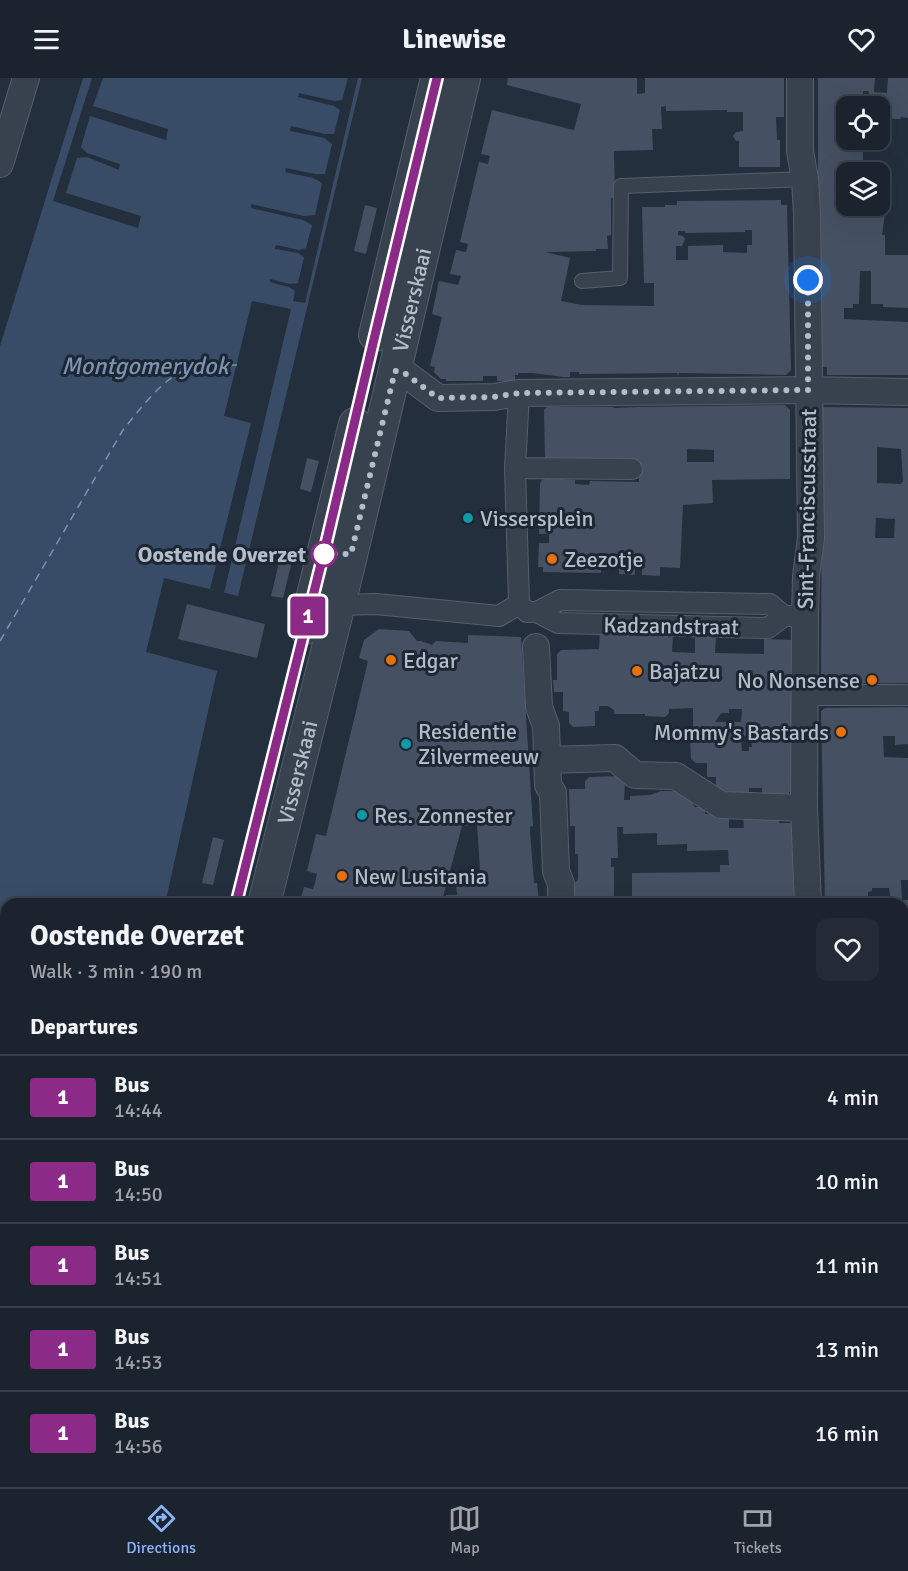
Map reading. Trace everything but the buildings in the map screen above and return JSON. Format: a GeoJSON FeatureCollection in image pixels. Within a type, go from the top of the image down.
{"type":"FeatureCollection","features":[{"type":"Feature","properties":{"kind":"street"},"geometry":{"type":"LineString","coordinates":[[0,164],[26,78]]}},
{"type":"Feature","properties":{"kind":"street","name":"Visserskaai"},"geometry":{"type":"LineString","coordinates":[[375,335],[438,78]]}},
{"type":"Feature","properties":{"kind":"street","name":"Visserskaai"},"geometry":{"type":"LineString","coordinates":[[266,898],[339,605],[464,78]]}},
{"type":"Feature","properties":{"kind":"street","name":"Sint-Franciscusstraat"},"geometry":{"type":"LineString","coordinates":[[800,78],[800,151],[807,214],[811,538],[806,576],[795,616],[805,696],[804,808],[808,898]]}},
{"type":"Feature","properties":{"kind":"street"},"geometry":{"type":"LineString","coordinates":[[395,371],[403,372],[438,398],[494,397],[519,393],[808,390],[908,392]]}},
{"type":"Feature","properties":{"kind":"street"},"geometry":{"type":"LineString","coordinates":[[519,393],[516,468],[528,608],[536,647],[539,707],[546,726],[548,785],[553,793],[556,871],[561,884],[561,898]]}},
{"type":"Feature","properties":{"kind":"street"},"geometry":{"type":"LineString","coordinates":[[306,628],[354,424]]}},
{"type":"Feature","properties":{"kind":"street"},"geometry":{"type":"LineString","coordinates":[[516,468],[632,470]]}},
{"type":"Feature","properties":{"kind":"street"},"geometry":{"type":"LineString","coordinates":[[339,605],[376,604],[499,616],[528,608]]}},
{"type":"Feature","properties":{"kind":"street","name":"Kadzandstraat"},"geometry":{"type":"LineString","coordinates":[[528,608],[558,623],[768,628],[795,616]]}},
{"type":"Feature","properties":{"kind":"street"},"geometry":{"type":"LineString","coordinates":[[805,696],[908,695]]}},
{"type":"Feature","properties":{"kind":"street"},"geometry":{"type":"LineString","coordinates":[[546,760],[615,758],[635,776],[676,776],[721,805],[804,808]]}},
{"type":"Feature","properties":{"kind":"lane"},"geometry":{"type":"LineString","coordinates":[[582,281],[620,278],[621,186],[805,180]]}},
{"type":"Feature","properties":{"kind":"water","name":"Montgomerydok"},"geometry":{"type":"Polygon","coordinates":[[[83,78],[362,78],[238,596],[164,578],[146,652],[217,671],[166,898],[0,898],[0,346],[83,78]]]}},
{"type":"Feature","properties":{"kind":"pier"},"geometry":{"type":"Polygon","coordinates":[[[92,78],[103,78],[93,106],[168,129],[166,140],[90,116],[81,147],[87,153],[120,164],[119,170],[87,157],[77,158],[66,193],[141,216],[138,228],[53,201],[92,78]]]}},
{"type":"Feature","properties":{"kind":"pier"},"geometry":{"type":"Polygon","coordinates":[[[348,78],[358,78],[305,303],[293,301],[295,291],[270,282],[270,279],[290,284],[298,283],[304,257],[298,253],[275,249],[276,245],[299,250],[306,248],[312,225],[303,220],[251,208],[251,204],[304,216],[315,215],[322,183],[313,178],[285,172],[286,168],[325,174],[332,144],[324,138],[290,131],[291,126],[334,134],[340,110],[334,106],[298,97],[299,93],[335,101],[342,100],[348,78]]]}},
{"type":"Feature","properties":{"kind":"pier"},"geometry":{"type":"Polygon","coordinates":[[[252,301],[291,309],[224,593],[210,589],[251,423],[224,416],[252,301]]]}},
{"type":"Feature","properties":{"kind":"ferry route"},"geometry":{"type":"LineString","coordinates":[[0,641],[123,430],[146,402],[164,384],[183,371],[205,365],[237,365]]}},
{"type":"Feature","properties":{"kind":"bus line","name":"1"},"geometry":{"type":"LineString","coordinates":[[238,898],[325,548],[437,78]]}},
{"type":"Feature","properties":{"kind":"place","name":"Vissersplein"},"geometry":{"type":"Point","coordinates":[468,518]}},
{"type":"Feature","properties":{"kind":"place","name":"Oostende Overzet"},"geometry":{"type":"Point","coordinates":[324,554]}},
{"type":"Feature","properties":{"kind":"place","name":"Zeezotje"},"geometry":{"type":"Point","coordinates":[552,559]}},
{"type":"Feature","properties":{"kind":"place","name":"Edgar"},"geometry":{"type":"Point","coordinates":[391,660]}},
{"type":"Feature","properties":{"kind":"place","name":"Bajatzu"},"geometry":{"type":"Point","coordinates":[637,671]}},
{"type":"Feature","properties":{"kind":"place","name":"No Nonsense"},"geometry":{"type":"Point","coordinates":[872,680]}},
{"type":"Feature","properties":{"kind":"place","name":"Mommy's Bastards"},"geometry":{"type":"Point","coordinates":[841,732]}},
{"type":"Feature","properties":{"kind":"place","name":"Residentie Zilvermeeuw"},"geometry":{"type":"Point","coordinates":[406,744]}},
{"type":"Feature","properties":{"kind":"place","name":"Res. Zonnester"},"geometry":{"type":"Point","coordinates":[362,815]}},
{"type":"Feature","properties":{"kind":"place","name":"New Lusitania"},"geometry":{"type":"Point","coordinates":[342,876]}},
{"type":"Feature","properties":{"kind":"route"},"geometry":{"type":"LineString","coordinates":[[324,554],[351,554],[395,371],[403,372],[438,398],[494,397],[519,393],[808,390],[808,280]]}}]}
